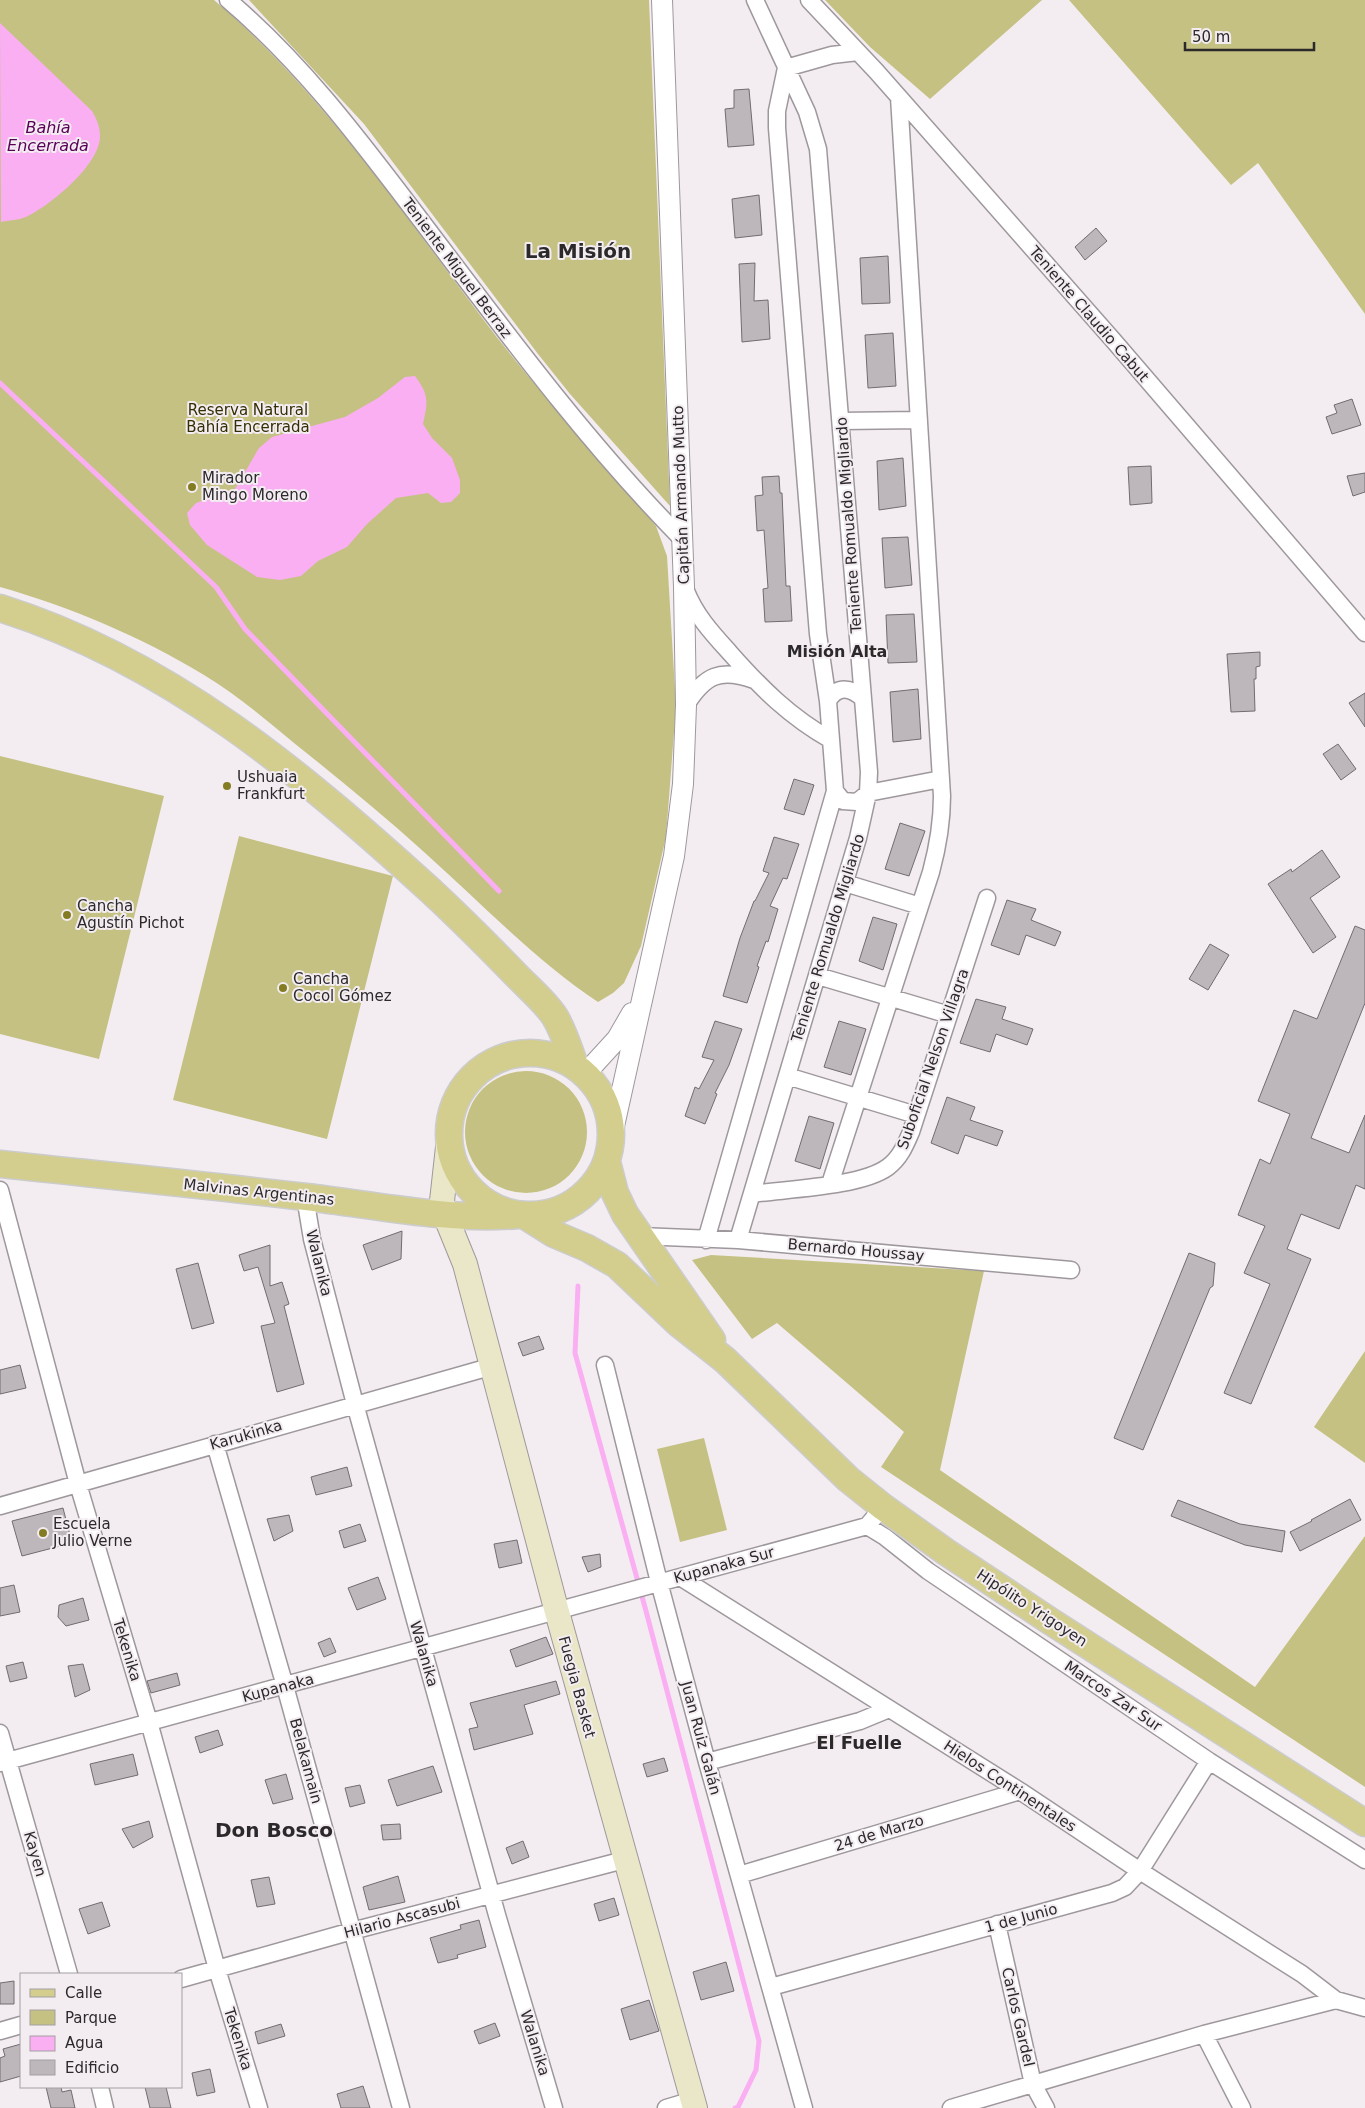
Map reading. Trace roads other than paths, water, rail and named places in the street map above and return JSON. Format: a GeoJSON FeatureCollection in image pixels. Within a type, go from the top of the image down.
{"type":"FeatureCollection","features":[{"type":"Feature","properties":{"kind":"main road"},"geometry":{"type":"LineString","coordinates":[[0,608],[27,616],[98,647],[156,676],[229,724],[290,768],[348,816],[463,920],[540,1000],[554,1016],[580,1070]]}},
{"type":"Feature","properties":{"kind":"main road"},"geometry":{"type":"LineString","coordinates":[[521,1215],[542,1215],[572,1204],[587,1193],[607,1162],[612,1135],[609,1112],[600,1091],[580,1070],[555,1056],[533,1052],[510,1055],[490,1063],[472,1077],[459,1095],[451,1116],[449,1138],[453,1160],[463,1180],[478,1196],[496,1208],[521,1215],[554,1234],[587,1248],[616,1265],[678,1324],[725,1360]]}},
{"type":"Feature","properties":{"kind":"main road","name":"Fuegia Basket"},"geometry":{"type":"LineString","coordinates":[[449,1138],[442,1202],[456,1215],[465,1264],[557,1612],[624,1860],[694,2104]]}},
{"type":"Feature","properties":{"kind":"main road"},"geometry":{"type":"LineString","coordinates":[[607,1162],[615,1193],[625,1214],[725,1360]]}},
{"type":"Feature","properties":{"kind":"main road","name":"Malvinas Argentinas"},"geometry":{"type":"LineString","coordinates":[[0,1164],[456,1215],[521,1215]]}},
{"type":"Feature","properties":{"kind":"main road","name":"Hipólito Yrigoyen"},"geometry":{"type":"LineString","coordinates":[[725,1360],[848,1479],[883,1507],[946,1552],[1050,1621],[1365,1823]]}},
{"type":"Feature","properties":{"kind":"street","name":"Teniente Miguel Berraz"},"geometry":{"type":"LineString","coordinates":[[228,0],[271,38],[335,108],[540,376],[650,507],[682,540]]}},
{"type":"Feature","properties":{"kind":"street","name":"Capitán Armando Mutto"},"geometry":{"type":"LineString","coordinates":[[612,1135],[667,893],[680,819],[686,705],[684,587],[662,0]]}},
{"type":"Feature","properties":{"kind":"street","name":"Teniente Romualdo Migliardo"},"geometry":{"type":"LineString","coordinates":[[738,1240],[864,817],[869,772],[818,149],[807,112],[755,0]]}},
{"type":"Feature","properties":{"kind":"street","name":"Teniente Claudio Cabut"},"geometry":{"type":"LineString","coordinates":[[809,0],[899,97],[1109,336],[1365,633]]}},
{"type":"Feature","properties":{"kind":"street"},"geometry":{"type":"LineString","coordinates":[[706,1240],[835,791],[828,701],[818,634],[777,128],[778,111],[786,68],[832,55],[858,52]]}},
{"type":"Feature","properties":{"kind":"street"},"geometry":{"type":"LineString","coordinates":[[830,1184],[920,906],[938,844],[942,819],[899,97]]}},
{"type":"Feature","properties":{"kind":"street"},"geometry":{"type":"LineString","coordinates":[[841,422],[919,420]]}},
{"type":"Feature","properties":{"kind":"street"},"geometry":{"type":"LineString","coordinates":[[684,587],[701,621],[754,680],[789,714],[831,740]]}},
{"type":"Feature","properties":{"kind":"street"},"geometry":{"type":"LineString","coordinates":[[686,705],[696,690],[706,680],[720,674],[736,674],[754,680]]}},
{"type":"Feature","properties":{"kind":"street"},"geometry":{"type":"LineString","coordinates":[[828,701],[836,691],[842,689],[856,691],[863,699]]}},
{"type":"Feature","properties":{"kind":"street"},"geometry":{"type":"LineString","coordinates":[[835,791],[843,801],[849,802],[863,799],[868,793],[941,779]]}},
{"type":"Feature","properties":{"kind":"street"},"geometry":{"type":"LineString","coordinates":[[845,883],[920,906]]}},
{"type":"Feature","properties":{"kind":"street","name":"Suboficial Nelson Villagra"},"geometry":{"type":"LineString","coordinates":[[752,1194],[855,1181],[872,1176],[888,1168],[901,1155],[916,1116],[987,898]]}},
{"type":"Feature","properties":{"kind":"street"},"geometry":{"type":"LineString","coordinates":[[818,976],[949,1015]]}},
{"type":"Feature","properties":{"kind":"street","name":"Capitán Armando Mutto"},"geometry":{"type":"LineString","coordinates":[[580,1070],[618,1039],[645,987]]}},
{"type":"Feature","properties":{"kind":"street"},"geometry":{"type":"LineString","coordinates":[[787,1076],[916,1116]]}},
{"type":"Feature","properties":{"kind":"street","name":"Tekenika"},"geometry":{"type":"LineString","coordinates":[[0,1190],[78,1484],[149,1722],[217,1969],[259,2108]]}},
{"type":"Feature","properties":{"kind":"street","name":"Walanika"},"geometry":{"type":"LineString","coordinates":[[305,1197],[312,1239],[355,1404],[492,1895],[554,2108]]}},
{"type":"Feature","properties":{"kind":"street","name":"Bernardo Houssay"},"geometry":{"type":"LineString","coordinates":[[640,1236],[738,1240],[1071,1270]]}},
{"type":"Feature","properties":{"kind":"street","name":"Juan Ruiz Galán"},"geometry":{"type":"LineString","coordinates":[[605,1365],[653,1584],[707,1762],[804,2108]]}},
{"type":"Feature","properties":{"kind":"street","name":"Karukinka"},"geometry":{"type":"LineString","coordinates":[[0,1506],[493,1366]]}},
{"type":"Feature","properties":{"kind":"street","name":"Belakamain"},"geometry":{"type":"LineString","coordinates":[[215,1444],[285,1686],[401,2108]]}},
{"type":"Feature","properties":{"kind":"street"},"geometry":{"type":"LineString","coordinates":[[867,1526],[883,1507]]}},
{"type":"Feature","properties":{"kind":"street","name":"Kupanaka Sur"},"geometry":{"type":"LineString","coordinates":[[557,1612],[627,1591],[867,1526]]}},
{"type":"Feature","properties":{"kind":"street","name":"Marcos Zar Sur"},"geometry":{"type":"LineString","coordinates":[[867,1526],[885,1537],[928,1571],[1209,1761],[1365,1860]]}},
{"type":"Feature","properties":{"kind":"street","name":"Hielos Continentales"},"geometry":{"type":"LineString","coordinates":[[680,1577],[1020,1791],[1140,1871],[1302,1974],[1336,2000]]}},
{"type":"Feature","properties":{"kind":"street","name":"Kupanaka"},"geometry":{"type":"LineString","coordinates":[[4,1762],[422,1647],[557,1612]]}},
{"type":"Feature","properties":{"kind":"street"},"geometry":{"type":"LineString","coordinates":[[707,1762],[860,1721],[889,1709]]}},
{"type":"Feature","properties":{"kind":"street","name":"Kayen"},"geometry":{"type":"LineString","coordinates":[[0,1734],[4,1762],[69,1973]]}},
{"type":"Feature","properties":{"kind":"street","name":"1 de Junio"},"geometry":{"type":"LineString","coordinates":[[771,1987],[1112,1893],[1125,1887],[1140,1871],[1209,1761]]}},
{"type":"Feature","properties":{"kind":"street","name":"24 de Marzo"},"geometry":{"type":"LineString","coordinates":[[738,1875],[1020,1791]]}},
{"type":"Feature","properties":{"kind":"street","name":"Hilario Ascasubi"},"geometry":{"type":"LineString","coordinates":[[182,1979],[352,1931],[624,1860]]}},
{"type":"Feature","properties":{"kind":"street","name":"Carlos Gardel"},"geometry":{"type":"LineString","coordinates":[[997,1924],[1033,2084],[1046,2108]]}},
{"type":"Feature","properties":{"kind":"street"},"geometry":{"type":"LineString","coordinates":[[951,2108],[1204,2034],[1336,2000],[1365,2008]]}},
{"type":"Feature","properties":{"kind":"street"},"geometry":{"type":"LineString","coordinates":[[0,2032],[20,2025]]}},
{"type":"Feature","properties":{"kind":"street"},"geometry":{"type":"LineString","coordinates":[[1204,2034],[1242,2108]]}},
{"type":"Feature","properties":{"kind":"street"},"geometry":{"type":"LineString","coordinates":[[100,2088],[105,2108]]}},
{"type":"Feature","properties":{"kind":"street"},"geometry":{"type":"LineString","coordinates":[[666,2108],[694,2104]]}},
{"type":"Feature","properties":{"kind":"water","name":"Bahía Encerrada"},"geometry":{"type":"Polygon","coordinates":[[[0,23],[92,111],[98,123],[100,137],[98,148],[92,159],[61,193],[28,216],[1,222],[0,23]]]}},
{"type":"Feature","properties":{"kind":"water"},"geometry":{"type":"Polygon","coordinates":[[[415,376],[423,388],[426,398],[423,424],[432,438],[452,458],[460,480],[460,493],[451,502],[441,503],[428,493],[396,498],[367,524],[347,547],[318,561],[301,576],[280,580],[257,577],[207,545],[190,525],[187,513],[196,503],[235,489],[259,448],[272,437],[345,417],[378,398],[405,377],[415,376]]]}},
{"type":"Feature","properties":{"kind":"waterway"},"geometry":{"type":"LineString","coordinates":[[0,383],[216,587],[245,629],[499,891]]}},
{"type":"Feature","properties":{"kind":"waterway"},"geometry":{"type":"LineString","coordinates":[[578,1286],[575,1353],[646,1611],[759,2041],[756,2070],[738,2107],[735,2108]]}},
{"type":"Feature","properties":{"kind":"place","name":"Mirador Mingo Moreno"},"geometry":{"type":"Point","coordinates":[192,487]}},
{"type":"Feature","properties":{"kind":"place","name":"Ushuaia Frankfurt"},"geometry":{"type":"Point","coordinates":[227,786]}},
{"type":"Feature","properties":{"kind":"place","name":"Cancha Agustín Pichot"},"geometry":{"type":"Point","coordinates":[67,915]}},
{"type":"Feature","properties":{"kind":"place","name":"Cancha Cocol Gómez"},"geometry":{"type":"Point","coordinates":[283,988]}},
{"type":"Feature","properties":{"kind":"place","name":"Escuela Julio Verne"},"geometry":{"type":"Point","coordinates":[43,1533]}},
{"type":"Feature","properties":{"kind":"district","name":"La Misión"},"geometry":{"type":"Point","coordinates":[578,251]}},
{"type":"Feature","properties":{"kind":"district","name":"Misión Alta"},"geometry":{"type":"Point","coordinates":[837,651]}},
{"type":"Feature","properties":{"kind":"district","name":"El Fuelle"},"geometry":{"type":"Point","coordinates":[859,1742]}},
{"type":"Feature","properties":{"kind":"district","name":"Don Bosco"},"geometry":{"type":"Point","coordinates":[274,1830]}},
{"type":"Feature","properties":{"kind":"park label","name":"Reserva Natural Bahía Encerrada"},"geometry":{"type":"Point","coordinates":[248,418]}}]}
